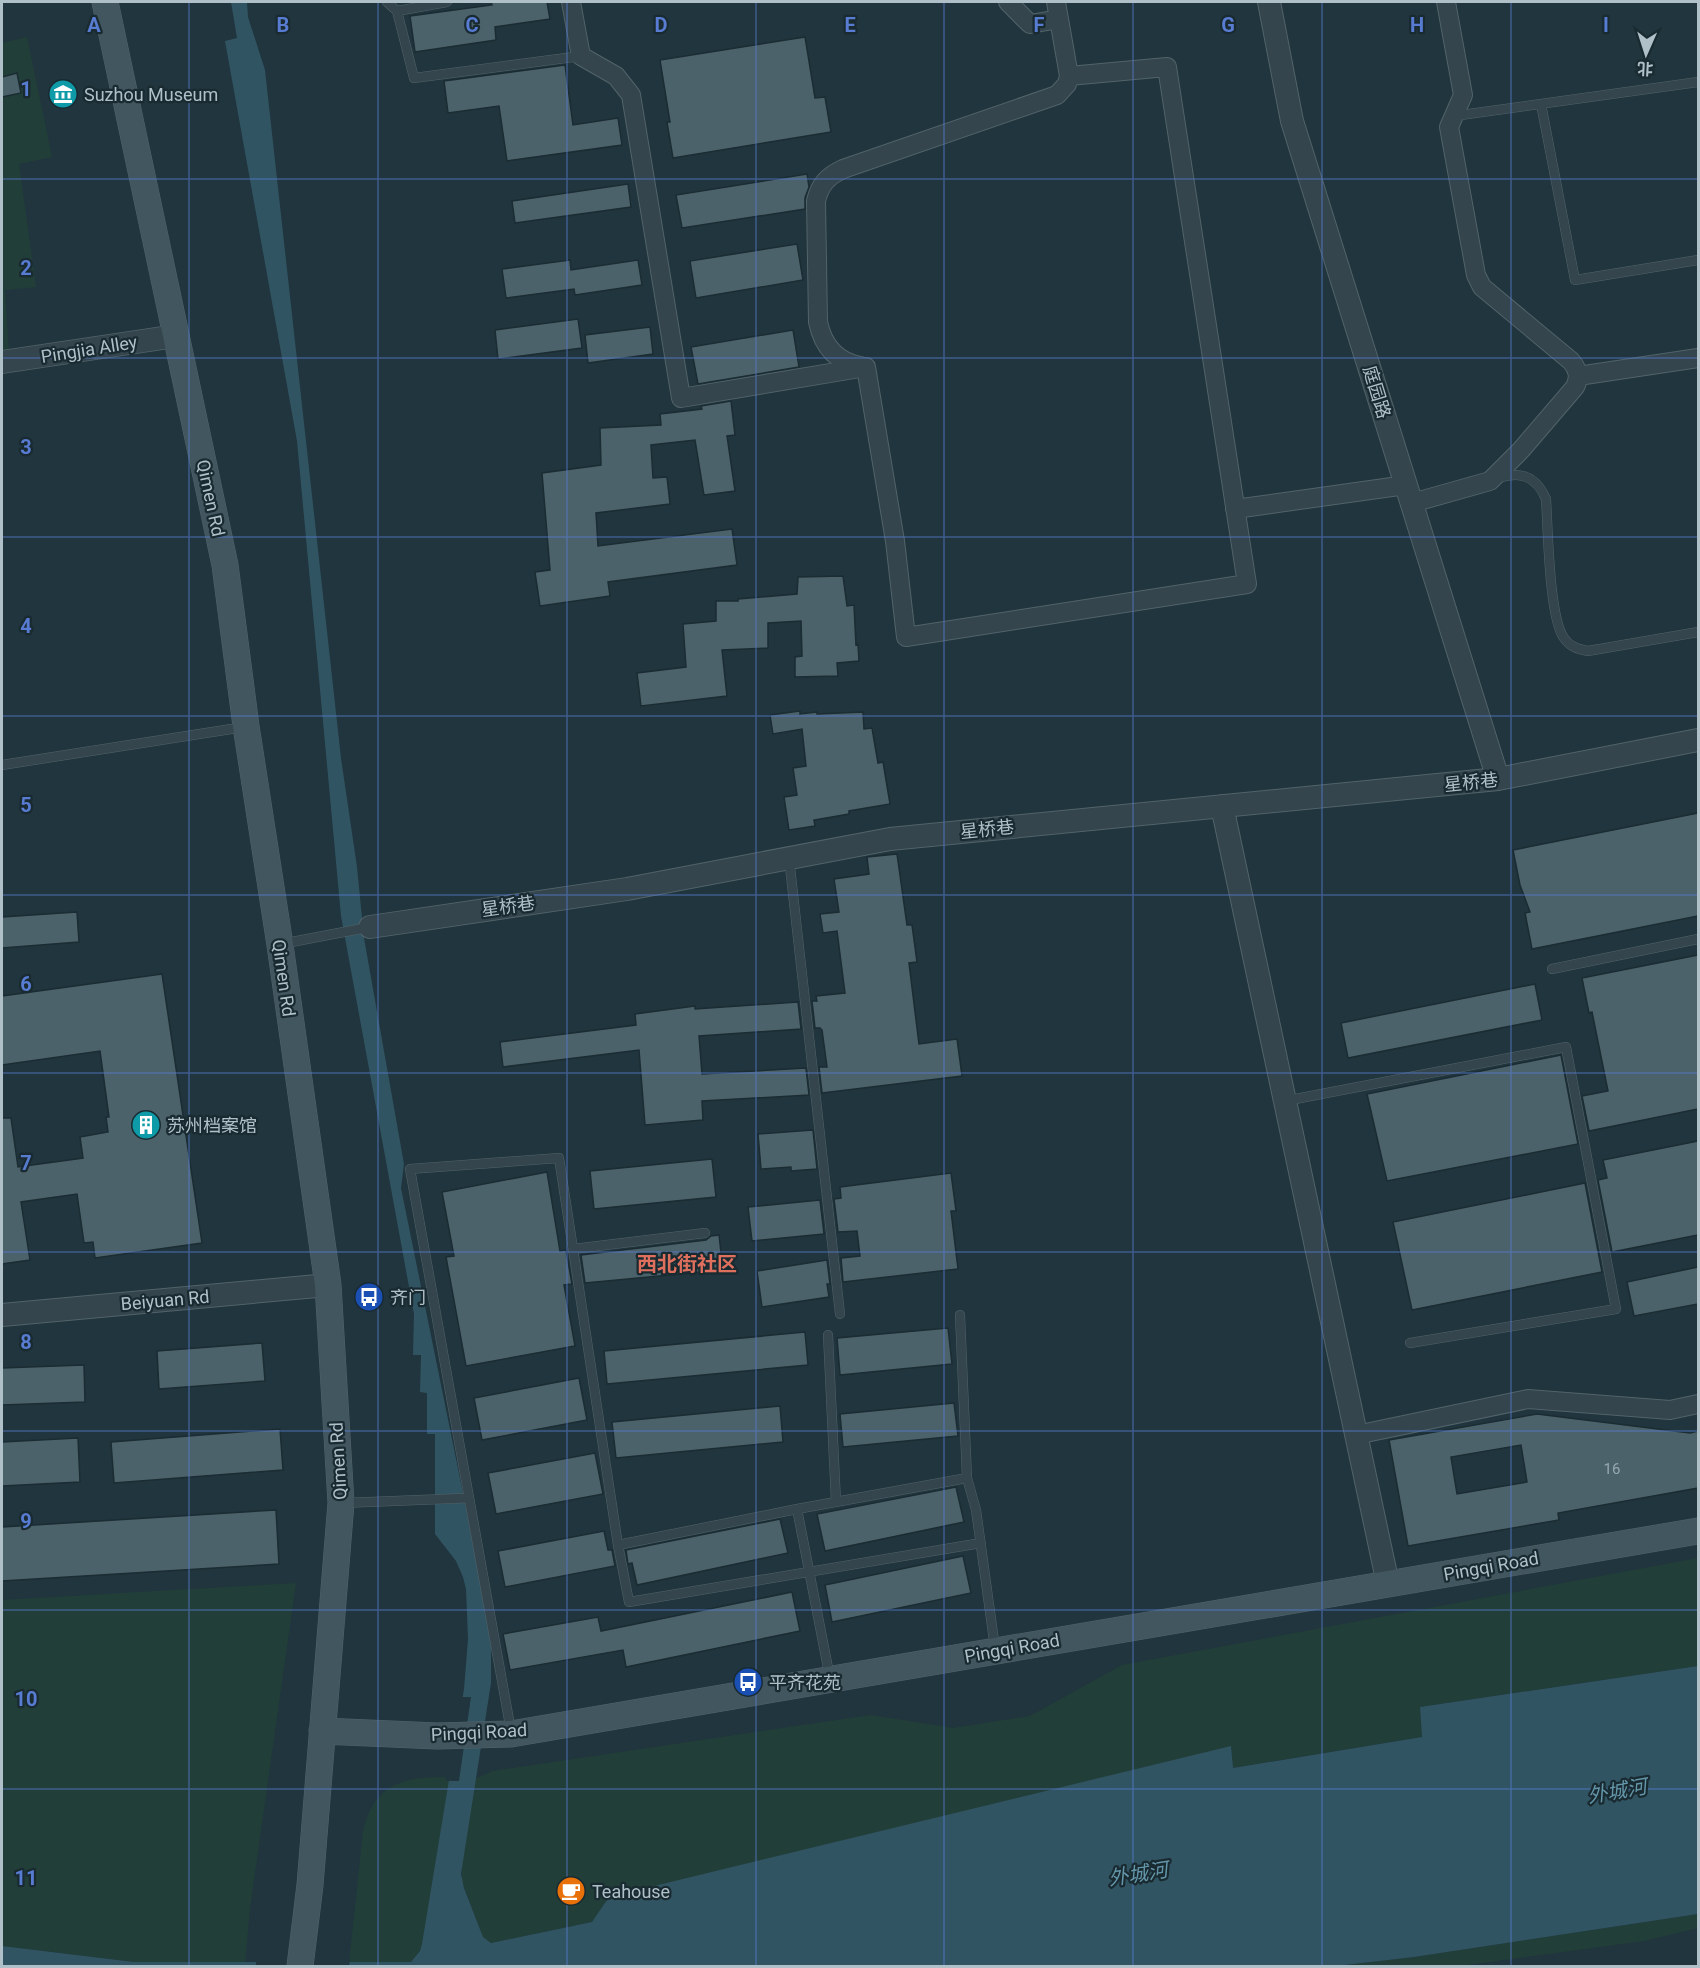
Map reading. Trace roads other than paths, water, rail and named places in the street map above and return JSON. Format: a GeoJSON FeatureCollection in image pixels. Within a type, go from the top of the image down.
{"type":"FeatureCollection","features":[{"type":"Feature","properties":{"kind":"main road","name":"Qimen Rd"},"geometry":{"type":"LineString","coordinates":[[105,2],[225,565],[246,726],[280,945],[328,1285],[341,1503],[310,1886],[300,1966]]}},
{"type":"Feature","properties":{"kind":"main road","name":"Pingqi Road"},"geometry":{"type":"LineString","coordinates":[[322,1731],[436,1736],[511,1734],[1698,1531]]}},
{"type":"Feature","properties":{"kind":"street"},"geometry":{"type":"LineString","coordinates":[[571,2],[580,56],[616,76],[631,95],[681,398],[866,367]]}},
{"type":"Feature","properties":{"kind":"street"},"geometry":{"type":"LineString","coordinates":[[866,367],[838,358],[828,349],[820,336],[816,201],[819,190],[825,181],[843,169],[1057,95],[1067,84],[1069,76],[1057,10],[1030,24],[1008,2]]}},
{"type":"Feature","properties":{"kind":"street","name":"庭园路"},"geometry":{"type":"LineString","coordinates":[[1269,2],[1293,121],[1498,779]]}},
{"type":"Feature","properties":{"kind":"street"},"geometry":{"type":"LineString","coordinates":[[1235,509],[1409,494],[1490,481],[1521,450],[1575,387],[1578,370],[1571,361],[1482,288],[1476,275],[1449,127],[1463,95],[1446,2]]}},
{"type":"Feature","properties":{"kind":"street"},"geometry":{"type":"LineString","coordinates":[[866,367],[895,541],[906,637],[1247,584],[1167,67],[1069,76]]}},
{"type":"Feature","properties":{"kind":"street","name":"Pingjia Alley"},"geometry":{"type":"LineString","coordinates":[[2,362],[176,336]]}},
{"type":"Feature","properties":{"kind":"street"},"geometry":{"type":"LineString","coordinates":[[1578,376],[1698,358]]}},
{"type":"Feature","properties":{"kind":"street","name":"星桥巷"},"geometry":{"type":"LineString","coordinates":[[370,927],[627,889],[890,839],[1498,779],[1698,740]]}},
{"type":"Feature","properties":{"kind":"street"},"geometry":{"type":"LineString","coordinates":[[1222,806],[1388,1584]]}},
{"type":"Feature","properties":{"kind":"street","name":"Beiyuan Rd"},"geometry":{"type":"LineString","coordinates":[[2,1315],[328,1285]]}},
{"type":"Feature","properties":{"kind":"street"},"geometry":{"type":"LineString","coordinates":[[1356,1434],[1528,1399],[1670,1410],[1698,1404]]}},
{"type":"Feature","properties":{"kind":"lane"},"geometry":{"type":"LineString","coordinates":[[387,2],[397,11],[414,78],[580,56]]}},
{"type":"Feature","properties":{"kind":"lane"},"geometry":{"type":"LineString","coordinates":[[397,11],[447,2]]}},
{"type":"Feature","properties":{"kind":"lane"},"geometry":{"type":"LineString","coordinates":[[1454,116],[1698,82]]}},
{"type":"Feature","properties":{"kind":"lane"},"geometry":{"type":"LineString","coordinates":[[1541,104],[1575,280],[1698,260]]}},
{"type":"Feature","properties":{"kind":"lane"},"geometry":{"type":"LineString","coordinates":[[1490,481],[1509,475],[1519,475],[1528,477],[1543,490],[1546,499],[1554,608],[1562,636],[1569,644],[1588,651],[1698,633]]}},
{"type":"Feature","properties":{"kind":"lane"},"geometry":{"type":"LineString","coordinates":[[2,765],[246,726]]}},
{"type":"Feature","properties":{"kind":"lane"},"geometry":{"type":"LineString","coordinates":[[789,858],[840,1314]]}},
{"type":"Feature","properties":{"kind":"lane","name":"星桥巷"},"geometry":{"type":"LineString","coordinates":[[280,945],[370,927]]}},
{"type":"Feature","properties":{"kind":"lane"},"geometry":{"type":"LineString","coordinates":[[1552,969],[1698,939]]}},
{"type":"Feature","properties":{"kind":"lane"},"geometry":{"type":"LineString","coordinates":[[1285,1101],[1566,1047],[1616,1309],[1410,1343]]}},
{"type":"Feature","properties":{"kind":"lane"},"geometry":{"type":"LineString","coordinates":[[511,1734],[410,1169],[559,1158],[618,1545],[629,1602],[981,1543]]}},
{"type":"Feature","properties":{"kind":"lane"},"geometry":{"type":"LineString","coordinates":[[573,1250],[705,1233]]}},
{"type":"Feature","properties":{"kind":"lane"},"geometry":{"type":"LineString","coordinates":[[960,1315],[967,1478],[976,1510],[995,1651]]}},
{"type":"Feature","properties":{"kind":"lane"},"geometry":{"type":"LineString","coordinates":[[828,1335],[836,1502]]}},
{"type":"Feature","properties":{"kind":"lane"},"geometry":{"type":"LineString","coordinates":[[618,1545],[967,1478]]}},
{"type":"Feature","properties":{"kind":"lane"},"geometry":{"type":"LineString","coordinates":[[341,1503],[468,1498]]}},
{"type":"Feature","properties":{"kind":"lane"},"geometry":{"type":"LineString","coordinates":[[797,1509],[830,1678]]}},
{"type":"Feature","properties":{"kind":"water","name":"外城河"},"geometry":{"type":"Polygon","coordinates":[[[231,2],[247,2],[248,17],[265,70],[341,758],[357,867],[364,938],[404,1164],[401,1188],[489,1621],[491,1683],[461,1874],[483,1937],[491,1943],[592,1922],[609,1897],[1231,1746],[1233,1768],[1422,1737],[1420,1707],[1698,1666],[1698,1914],[1414,1957],[1336,1966],[2,1966],[2,1946],[134,1962],[411,1962],[420,1951],[422,1944],[464,1689],[468,1639],[466,1589],[456,1561],[435,1534],[435,1434],[427,1434],[427,1393],[420,1392],[421,1355],[413,1355],[414,1314],[341,916],[297,441],[225,41],[237,38],[231,2]]]}},
{"type":"Feature","properties":{"kind":"place","name":"Suzhou Museum"},"geometry":{"type":"Point","coordinates":[63,94]}},
{"type":"Feature","properties":{"kind":"place","name":"苏州档案馆"},"geometry":{"type":"Point","coordinates":[146,1125]}},
{"type":"Feature","properties":{"kind":"place","name":"齐门"},"geometry":{"type":"Point","coordinates":[369,1297]}},
{"type":"Feature","properties":{"kind":"place","name":"平齐花苑"},"geometry":{"type":"Point","coordinates":[748,1682]}},
{"type":"Feature","properties":{"kind":"place","name":"Teahouse"},"geometry":{"type":"Point","coordinates":[571,1891]}},
{"type":"Feature","properties":{"kind":"district","name":"西北街社区"},"geometry":{"type":"Point","coordinates":[687,1264]}}]}
